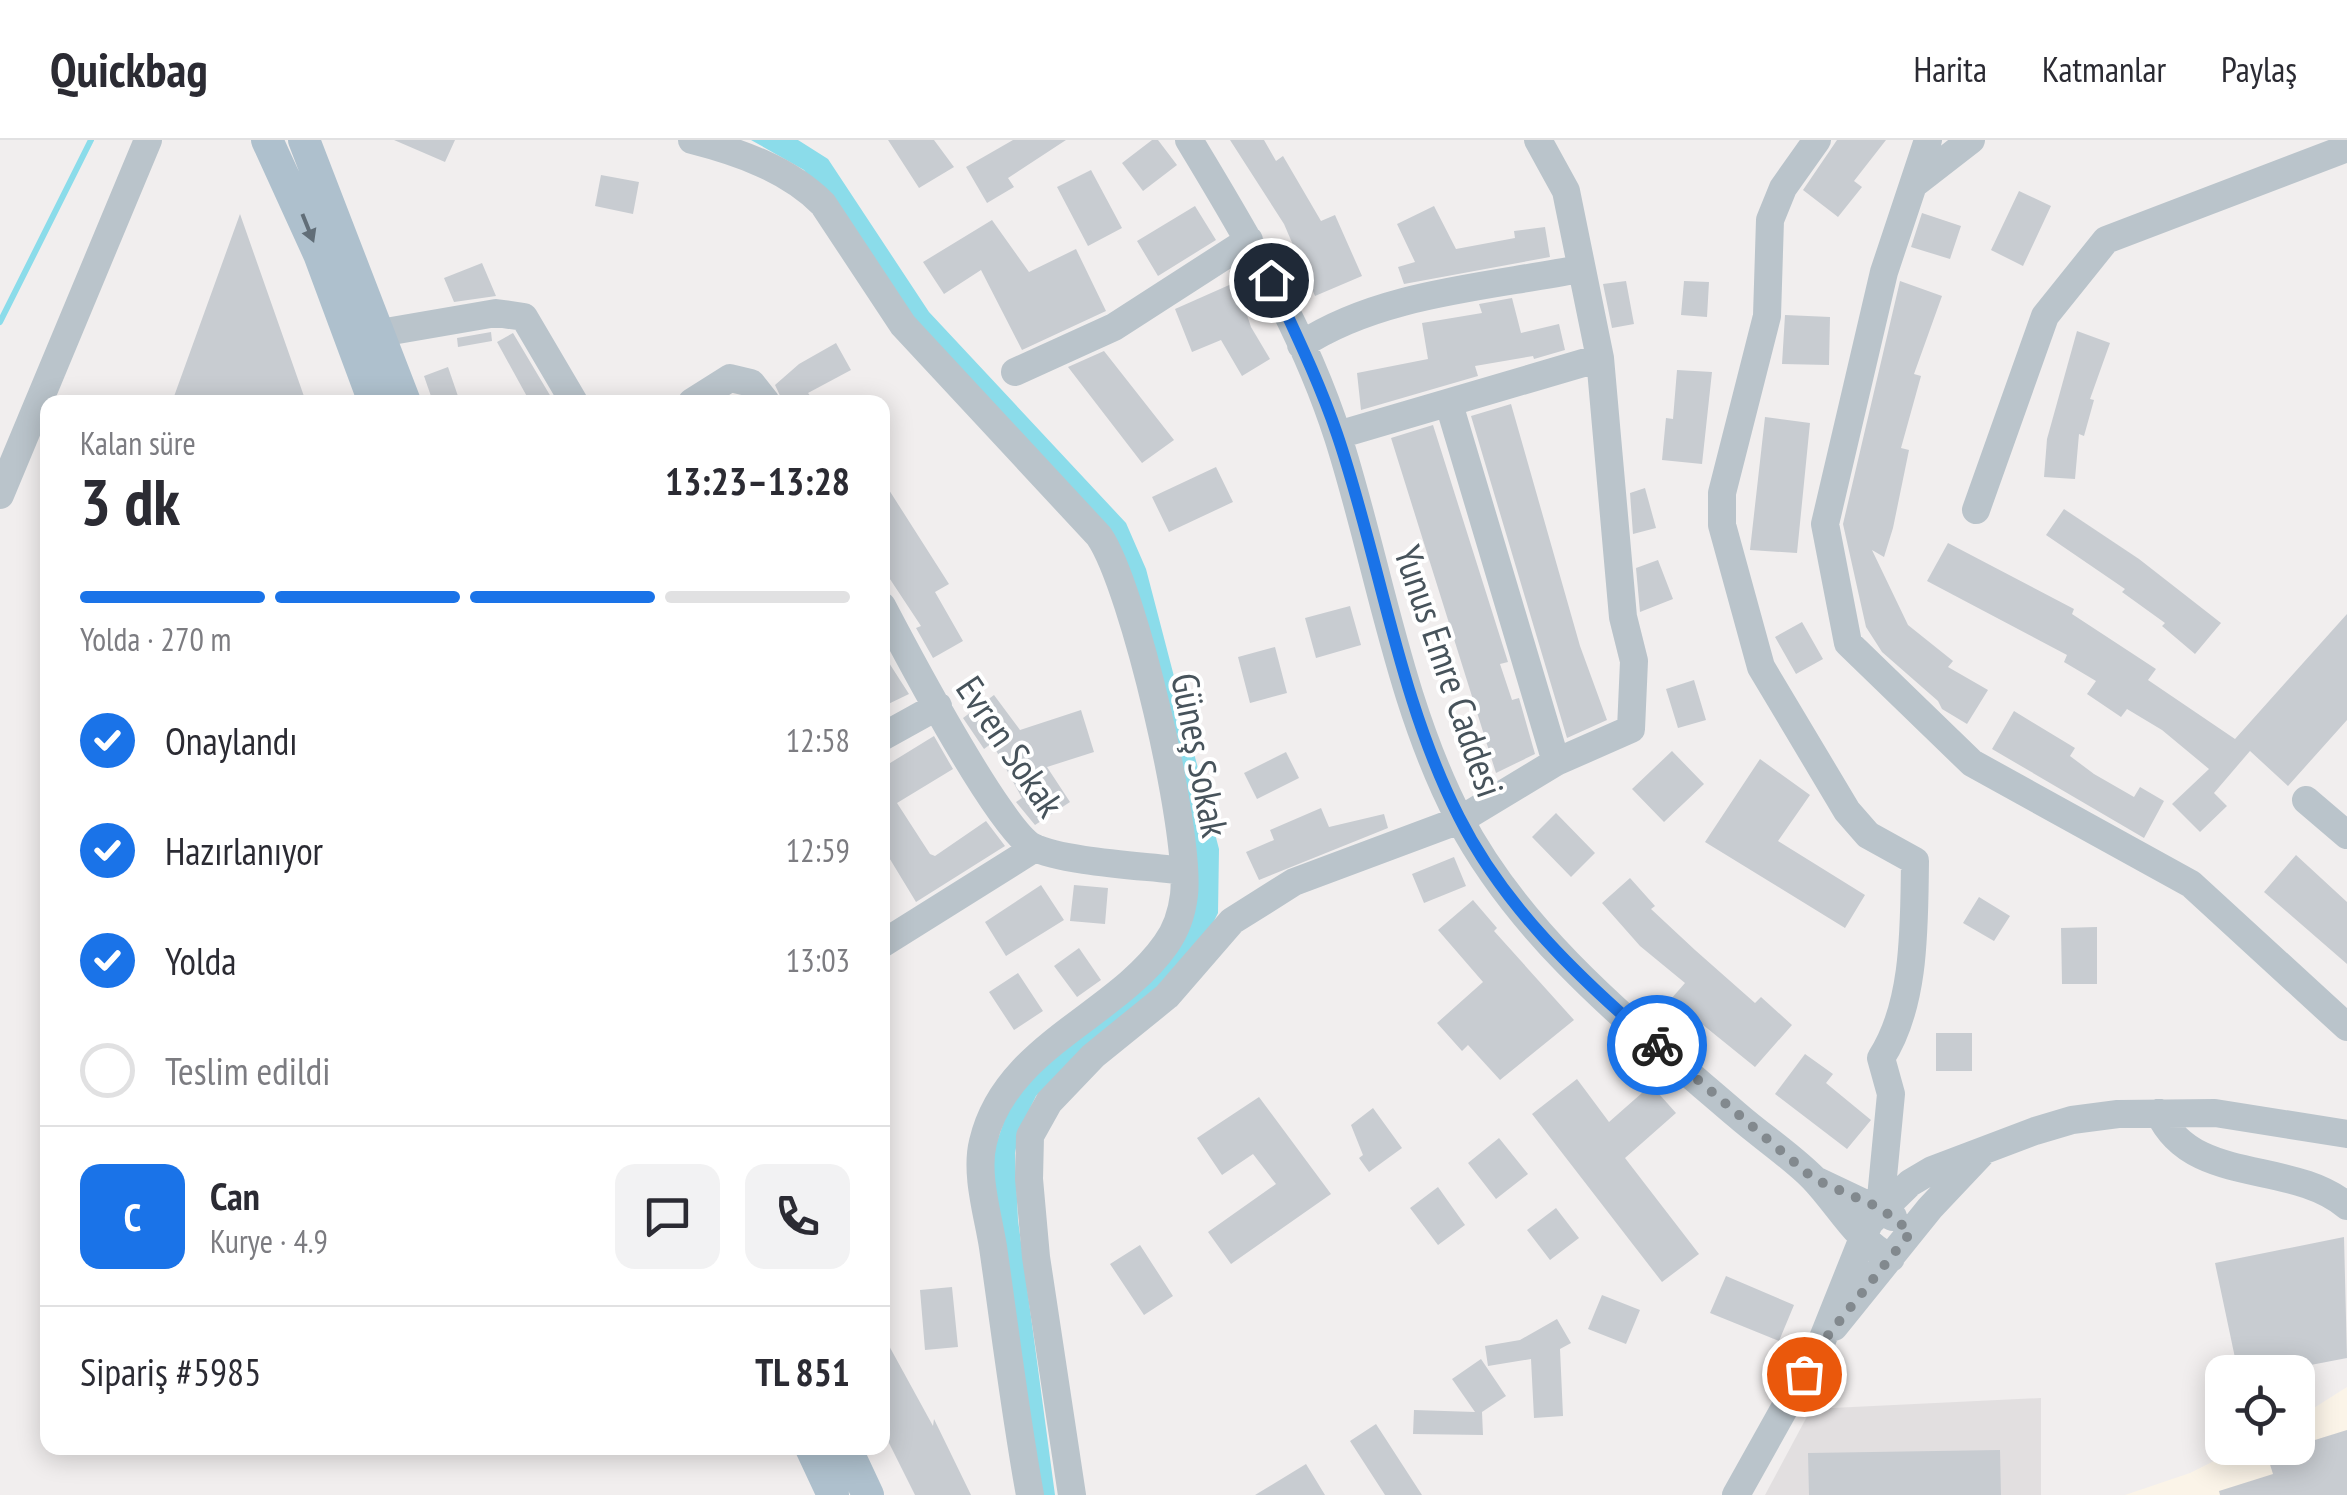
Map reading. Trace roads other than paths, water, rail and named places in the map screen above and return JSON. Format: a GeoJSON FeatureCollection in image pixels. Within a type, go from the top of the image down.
{"type":"FeatureCollection","features":[{"type":"Feature","properties":{"kind":"main road"},"geometry":{"type":"LineString","coordinates":[[267,140],[312,238],[371,395]]}},
{"type":"Feature","properties":{"kind":"main road"},"geometry":{"type":"LineString","coordinates":[[304,140],[402,395]]}},
{"type":"Feature","properties":{"kind":"main road"},"geometry":{"type":"LineString","coordinates":[[813,1455],[833,1495]]}},
{"type":"Feature","properties":{"kind":"main road"},"geometry":{"type":"LineString","coordinates":[[849,1455],[868,1495]]}},
{"type":"Feature","properties":{"kind":"street"},"geometry":{"type":"LineString","coordinates":[[41,395],[148,140]]}},
{"type":"Feature","properties":{"kind":"street","name":"Güneş Sokak"},"geometry":{"type":"LineString","coordinates":[[692,140],[766,165],[808,190],[902,326],[1084,518],[1111,554],[1141,645],[1184,871],[1182,909],[1168,942],[1142,972],[1025,1068],[1006,1092],[982,1143],[986,1196],[1030,1495]]}},
{"type":"Feature","properties":{"kind":"street","name":"Yunus Emre Caddesi"},"geometry":{"type":"LineString","coordinates":[[1188,140],[1249,240],[1301,345],[1338,436],[1438,774],[1491,870],[1557,952],[1613,1007],[1814,1179],[1862,1238],[1891,1258]]}},
{"type":"Feature","properties":{"kind":"street"},"geometry":{"type":"LineString","coordinates":[[1072,1495],[1059,1386],[1036,1257],[1029,1179],[1030,1136],[1049,1102],[1092,1056],[1167,996],[1232,921],[1294,882],[1460,820],[1556,762],[1631,729],[1634,661],[1622,617],[1600,358],[1579,269],[1578,233],[1566,191],[1538,140]]}},
{"type":"Feature","properties":{"kind":"street"},"geometry":{"type":"LineString","coordinates":[[1816,140],[1782,188],[1770,220],[1767,316],[1722,493],[1722,525],[1761,667],[1848,811],[1868,835],[1916,861],[1914,920],[1899,1029],[1881,1058],[1891,1094],[1880,1208]]}},
{"type":"Feature","properties":{"kind":"street"},"geometry":{"type":"LineString","coordinates":[[1928,140],[1884,272],[1824,524],[1848,642],[1972,763],[2191,884],[2347,1027]]}},
{"type":"Feature","properties":{"kind":"street"},"geometry":{"type":"LineString","coordinates":[[1913,185],[1971,140]]}},
{"type":"Feature","properties":{"kind":"street"},"geometry":{"type":"LineString","coordinates":[[1976,510],[2045,316],[2106,240],[2347,148]]}},
{"type":"Feature","properties":{"kind":"street"},"geometry":{"type":"LineString","coordinates":[[1015,372],[1114,327],[1249,240]]}},
{"type":"Feature","properties":{"kind":"street"},"geometry":{"type":"LineString","coordinates":[[1301,345],[1331,325],[1400,304],[1579,269]]}},
{"type":"Feature","properties":{"kind":"street"},"geometry":{"type":"LineString","coordinates":[[380,333],[512,313],[534,328],[570,395]]}},
{"type":"Feature","properties":{"kind":"street"},"geometry":{"type":"LineString","coordinates":[[1338,436],[1600,358]]}},
{"type":"Feature","properties":{"kind":"street"},"geometry":{"type":"LineString","coordinates":[[703,395],[730,378],[750,382],[760,395]]}},
{"type":"Feature","properties":{"kind":"street"},"geometry":{"type":"LineString","coordinates":[[0,494],[40,398]]}},
{"type":"Feature","properties":{"kind":"street"},"geometry":{"type":"LineString","coordinates":[[1449,404],[1556,762]]}},
{"type":"Feature","properties":{"kind":"street","name":"Evren Sokak"},"geometry":{"type":"LineString","coordinates":[[890,620],[1011,826],[1035,848],[1184,871]]}},
{"type":"Feature","properties":{"kind":"street"},"geometry":{"type":"LineString","coordinates":[[890,733],[938,706]]}},
{"type":"Feature","properties":{"kind":"street"},"geometry":{"type":"LineString","coordinates":[[2306,800],[2347,835]]}},
{"type":"Feature","properties":{"kind":"street"},"geometry":{"type":"LineString","coordinates":[[890,939],[1035,848]]}},
{"type":"Feature","properties":{"kind":"street"},"geometry":{"type":"LineString","coordinates":[[2160,1113],[2169,1135],[2196,1156],[2309,1185],[2347,1206]]}},
{"type":"Feature","properties":{"kind":"street"},"geometry":{"type":"LineString","coordinates":[[1736,1495],[1821,1344],[1862,1238],[1880,1208],[1932,1170],[2072,1120],[2215,1113],[2347,1134]]}},
{"type":"Feature","properties":{"kind":"street"},"geometry":{"type":"LineString","coordinates":[[1821,1344],[1911,1232],[1986,1148]]}},
{"type":"Feature","properties":{"kind":"street","name":"Yunus Emre Caddesi"},"geometry":{"type":"LineString","coordinates":[[1814,1179],[1880,1208],[1911,1232]]}},
{"type":"Feature","properties":{"kind":"water"},"geometry":{"type":"Polygon","coordinates":[[[751,140],[798,140],[828,159],[929,312],[1126,523],[1146,569],[1219,849],[1218,913],[1197,955],[1062,1070],[1036,1096],[1020,1129],[1015,1153],[1018,1220],[1055,1495],[1038,1495],[990,1162],[1013,1095],[1190,909],[1125,560],[907,318],[804,170],[751,140]]]}},
{"type":"Feature","properties":{"kind":"waterway"},"geometry":{"type":"LineString","coordinates":[[0,322],[91,140]]}}]}
